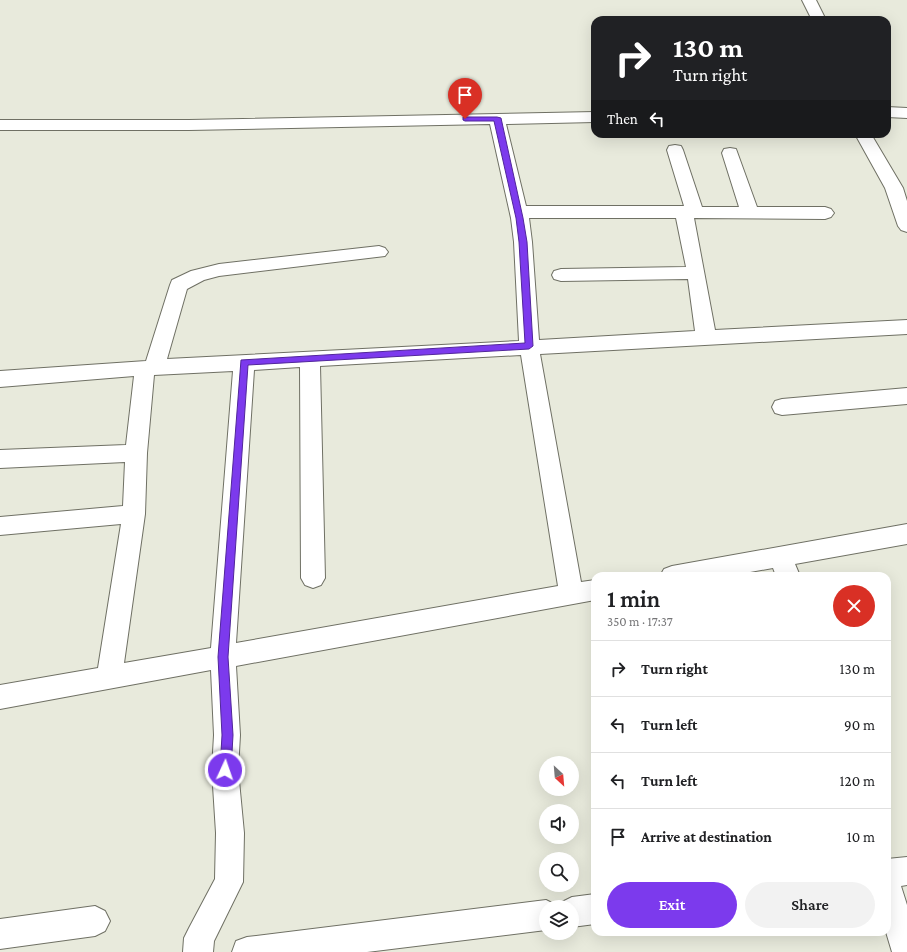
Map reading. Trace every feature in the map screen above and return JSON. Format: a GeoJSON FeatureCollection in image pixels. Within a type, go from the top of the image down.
{"type":"FeatureCollection","features":[{"type":"Feature","properties":{"kind":"street"},"geometry":{"type":"LineString","coordinates":[[809,0],[817,16]]}},
{"type":"Feature","properties":{"kind":"street"},"geometry":{"type":"LineString","coordinates":[[891,112],[907,113]]}},
{"type":"Feature","properties":{"kind":"street"},"geometry":{"type":"LineString","coordinates":[[497,118],[519,212],[523,242],[529,346],[571,594]]}},
{"type":"Feature","properties":{"kind":"street"},"geometry":{"type":"LineString","coordinates":[[0,125],[189,125],[390,122],[497,118],[591,118]]}},
{"type":"Feature","properties":{"kind":"street"},"geometry":{"type":"LineString","coordinates":[[865,138],[894,188],[907,226]]}},
{"type":"Feature","properties":{"kind":"street"},"geometry":{"type":"LineString","coordinates":[[676,150],[690,212],[696,273],[706,338]]}},
{"type":"Feature","properties":{"kind":"street"},"geometry":{"type":"LineString","coordinates":[[730,152],[750,212]]}},
{"type":"Feature","properties":{"kind":"street"},"geometry":{"type":"LineString","coordinates":[[519,212],[825,213]]}},
{"type":"Feature","properties":{"kind":"street"},"geometry":{"type":"LineString","coordinates":[[109,678],[134,514],[136,453],[149,368],[179,285],[198,275],[219,270],[379,252]]}},
{"type":"Feature","properties":{"kind":"street"},"geometry":{"type":"LineString","coordinates":[[560,275],[696,273]]}},
{"type":"Feature","properties":{"kind":"street"},"geometry":{"type":"LineString","coordinates":[[0,379],[244,362],[907,327]]}},
{"type":"Feature","properties":{"kind":"street"},"geometry":{"type":"LineString","coordinates":[[310,359],[313,578]]}},
{"type":"Feature","properties":{"kind":"street"},"geometry":{"type":"LineString","coordinates":[[198,952],[199,938],[229,882],[230,833],[225,770],[227,735],[223,657],[244,362]]}},
{"type":"Feature","properties":{"kind":"street"},"geometry":{"type":"LineString","coordinates":[[782,407],[907,396]]}},
{"type":"Feature","properties":{"kind":"street"},"geometry":{"type":"LineString","coordinates":[[0,459],[136,453]]}},
{"type":"Feature","properties":{"kind":"street"},"geometry":{"type":"LineString","coordinates":[[0,526],[134,514]]}},
{"type":"Feature","properties":{"kind":"street"},"geometry":{"type":"LineString","coordinates":[[717,572],[785,566],[907,534]]}},
{"type":"Feature","properties":{"kind":"street"},"geometry":{"type":"LineString","coordinates":[[0,697],[591,591]]}},
{"type":"Feature","properties":{"kind":"street"},"geometry":{"type":"LineString","coordinates":[[891,873],[907,871]]}},
{"type":"Feature","properties":{"kind":"street"},"geometry":{"type":"LineString","coordinates":[[891,901],[907,951]]}},
{"type":"Feature","properties":{"kind":"street"},"geometry":{"type":"LineString","coordinates":[[579,911],[591,910]]}},
{"type":"Feature","properties":{"kind":"street"},"geometry":{"type":"LineString","coordinates":[[247,952],[539,916]]}},
{"type":"Feature","properties":{"kind":"street"},"geometry":{"type":"LineString","coordinates":[[0,934],[95,921]]}},
{"type":"Feature","properties":{"kind":"route"},"geometry":{"type":"LineString","coordinates":[[225,770],[227,735],[223,657],[244,362],[529,346],[523,242],[520,218],[497,118],[465,119]]}}]}
